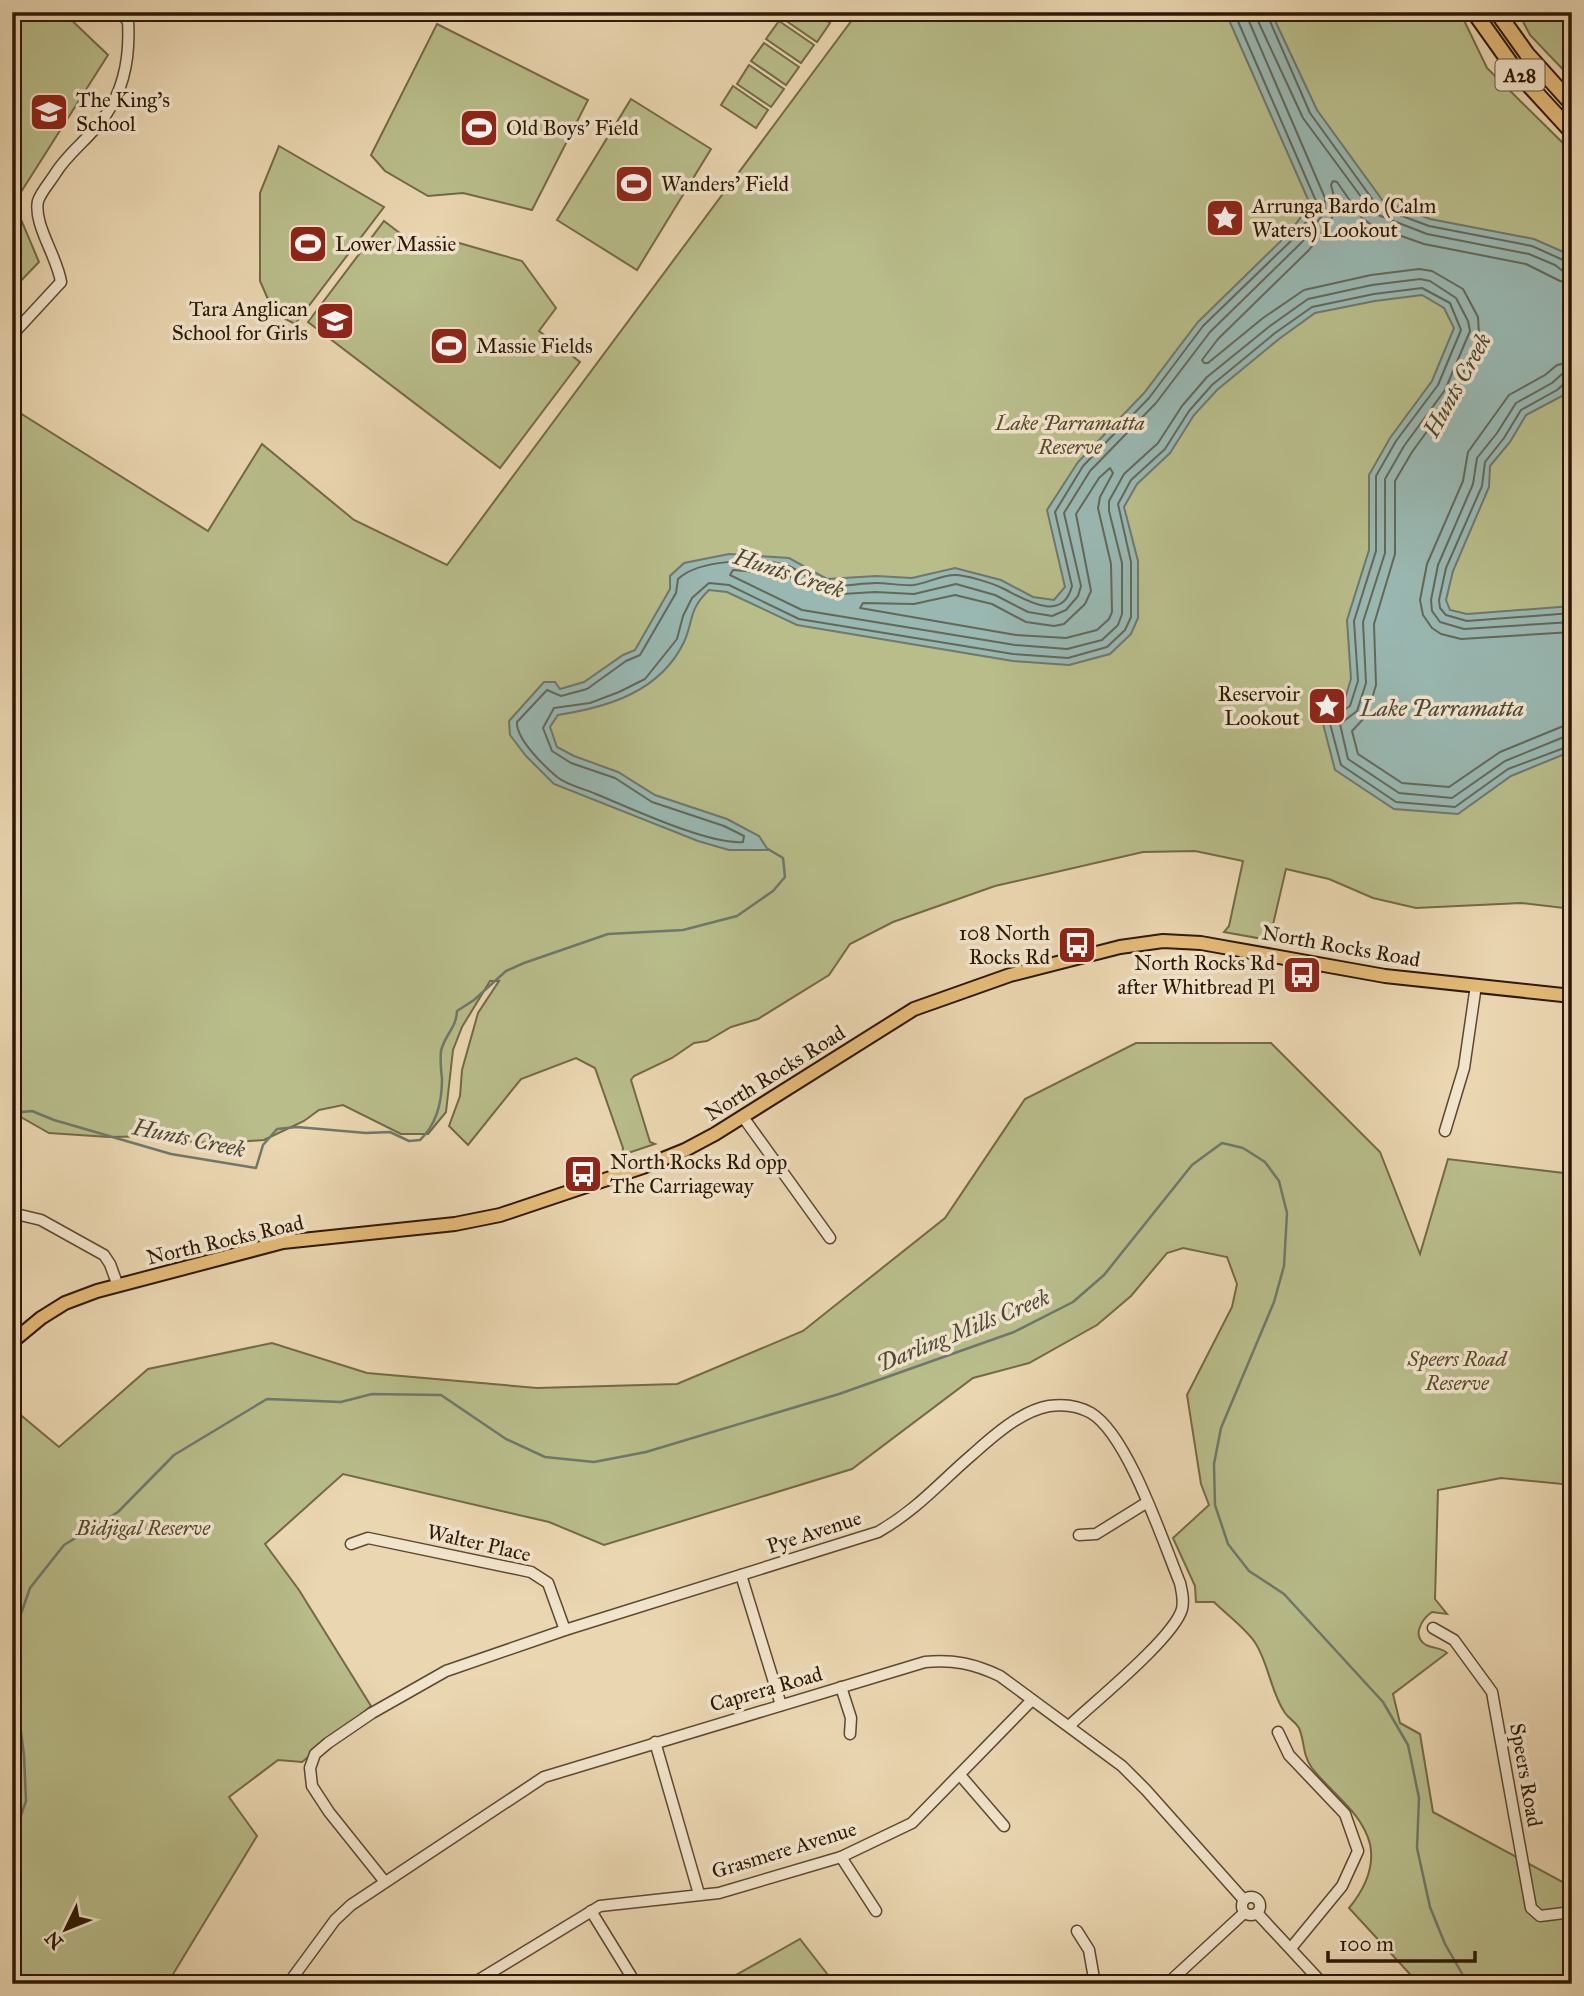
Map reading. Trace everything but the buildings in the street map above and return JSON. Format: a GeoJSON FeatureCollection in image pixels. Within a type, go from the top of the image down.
{"type":"FeatureCollection","features":[{"type":"Feature","properties":{"kind":"highway","name":"A28"},"geometry":{"type":"LineString","coordinates":[[1474,12],[1516,71],[1572,132]]}},
{"type":"Feature","properties":{"kind":"highway","name":"A28"},"geometry":{"type":"LineString","coordinates":[[1497,12],[1527,54],[1572,104]]}},
{"type":"Feature","properties":{"kind":"main road","name":"North Rocks Road"},"geometry":{"type":"LineString","coordinates":[[12,1342],[41,1318],[65,1303],[118,1286],[283,1242],[455,1224],[500,1215],[685,1150],[743,1117],[914,1009],[1010,975],[1120,947],[1163,941],[1201,943],[1385,976],[1572,996]]}},
{"type":"Feature","properties":{"kind":"street"},"geometry":{"type":"LineString","coordinates":[[12,335],[61,282],[58,264],[38,221],[38,200],[63,161],[107,114],[122,82],[129,42],[128,21],[119,12]]}},
{"type":"Feature","properties":{"kind":"street"},"geometry":{"type":"LineString","coordinates":[[1445,1131],[1464,1068],[1476,985]]}},
{"type":"Feature","properties":{"kind":"street"},"geometry":{"type":"LineString","coordinates":[[743,1117],[830,1238]]}},
{"type":"Feature","properties":{"kind":"street"},"geometry":{"type":"LineString","coordinates":[[12,1213],[41,1220],[103,1255],[110,1264],[118,1286]]}},
{"type":"Feature","properties":{"kind":"street","name":"Pye Avenue"},"geometry":{"type":"LineString","coordinates":[[385,1882],[329,1812],[312,1786],[310,1768],[315,1754],[372,1713],[446,1671],[565,1630],[878,1532],[914,1510],[998,1433],[1032,1412],[1048,1406],[1063,1405],[1091,1413],[1112,1434],[1133,1471],[1180,1583],[1183,1598],[1181,1610],[1166,1636],[1069,1726]]}},
{"type":"Feature","properties":{"kind":"street"},"geometry":{"type":"LineString","coordinates":[[1079,1535],[1096,1534],[1146,1503]]}},
{"type":"Feature","properties":{"kind":"street","name":"Walter Place"},"geometry":{"type":"LineString","coordinates":[[351,1544],[368,1538],[531,1572],[548,1583],[565,1630]]}},
{"type":"Feature","properties":{"kind":"street"},"geometry":{"type":"LineString","coordinates":[[741,1575],[781,1705]]}},
{"type":"Feature","properties":{"kind":"street","name":"Speers Road"},"geometry":{"type":"LineString","coordinates":[[1433,1628],[1454,1640],[1492,1692],[1531,1908],[1541,1916],[1572,1912]]}},
{"type":"Feature","properties":{"kind":"street","name":"Caprera Road"},"geometry":{"type":"LineString","coordinates":[[288,1984],[335,1920],[351,1905],[544,1777],[925,1662],[946,1660],[982,1667],[1000,1676],[1122,1766],[1244,1900]]}},
{"type":"Feature","properties":{"kind":"street"},"geometry":{"type":"LineString","coordinates":[[841,1687],[851,1718],[850,1734]]}},
{"type":"Feature","properties":{"kind":"street","name":"Grasmere Avenue"},"geometry":{"type":"LineString","coordinates":[[472,1984],[600,1906],[719,1893],[841,1857],[912,1823],[1032,1700]]}},
{"type":"Feature","properties":{"kind":"street"},"geometry":{"type":"LineString","coordinates":[[1278,1732],[1289,1755],[1345,1814],[1358,1851],[1342,1886],[1291,1948]]}},
{"type":"Feature","properties":{"kind":"street"},"geometry":{"type":"LineString","coordinates":[[655,1742],[699,1894]]}},
{"type":"Feature","properties":{"kind":"street"},"geometry":{"type":"LineString","coordinates":[[960,1775],[1004,1826]]}},
{"type":"Feature","properties":{"kind":"street"},"geometry":{"type":"LineString","coordinates":[[841,1857],[876,1911]]}},
{"type":"Feature","properties":{"kind":"street"},"geometry":{"type":"LineString","coordinates":[[1244,1913],[1244,1900],[1251,1898],[1257,1900],[1257,1913]]}},
{"type":"Feature","properties":{"kind":"street"},"geometry":{"type":"LineString","coordinates":[[591,1911],[635,1984]]}},
{"type":"Feature","properties":{"kind":"street"},"geometry":{"type":"LineString","coordinates":[[1244,1913],[1257,1913]]}},
{"type":"Feature","properties":{"kind":"street"},"geometry":{"type":"LineString","coordinates":[[1167,1984],[1244,1913]]}},
{"type":"Feature","properties":{"kind":"street"},"geometry":{"type":"LineString","coordinates":[[1257,1913],[1322,1984]]}},
{"type":"Feature","properties":{"kind":"street"},"geometry":{"type":"LineString","coordinates":[[1077,1931],[1088,1950],[1095,1984]]}},
{"type":"Feature","properties":{"kind":"green space","name":"The King's School"},"geometry":{"type":"Polygon","coordinates":[[[12,12],[63,12],[108,55],[14,203],[39,262],[12,290],[12,12]]]}},
{"type":"Feature","properties":{"kind":"green space"},"geometry":{"type":"Polygon","coordinates":[[[785,12],[813,12],[830,23],[817,42],[782,18],[785,12]]]}},
{"type":"Feature","properties":{"kind":"green space","name":"Lake Parramatta Reserve"},"geometry":{"type":"Polygon","coordinates":[[[858,12],[1460,12],[1487,68],[1572,152],[1572,909],[1521,903],[1416,908],[1373,898],[1329,879],[1286,869],[1271,933],[1274,941],[1224,932],[1229,926],[1243,861],[1195,851],[1143,852],[995,886],[893,922],[850,944],[829,975],[758,1019],[731,1027],[707,1041],[694,1043],[672,1058],[634,1076],[631,1080],[650,1142],[655,1144],[622,1155],[623,1148],[595,1068],[576,1058],[521,1079],[468,1145],[449,1126],[460,1096],[462,1070],[478,1013],[499,981],[490,981],[462,1027],[453,1050],[446,1112],[428,1134],[401,1134],[343,1105],[319,1110],[304,1121],[264,1140],[225,1143],[192,1142],[160,1136],[109,1137],[49,1133],[12,1112],[12,408],[208,531],[262,444],[354,520],[447,565],[858,12]]]}},
{"type":"Feature","properties":{"kind":"green space"},"geometry":{"type":"Polygon","coordinates":[[[1518,12],[1572,12],[1572,79],[1530,35],[1518,12]]]}},
{"type":"Feature","properties":{"kind":"green space"},"geometry":{"type":"Polygon","coordinates":[[[779,21],[814,45],[801,63],[766,39],[779,21]]]}},
{"type":"Feature","properties":{"kind":"green space","name":"Old Boys' Field"},"geometry":{"type":"Polygon","coordinates":[[[437,24],[588,100],[532,210],[463,193],[428,196],[385,171],[371,155],[437,24]]]}},
{"type":"Feature","properties":{"kind":"green space"},"geometry":{"type":"Polygon","coordinates":[[[764,43],[799,67],[786,85],[751,61],[764,43]]]}},
{"type":"Feature","properties":{"kind":"green space"},"geometry":{"type":"Polygon","coordinates":[[[749,65],[784,89],[771,107],[737,84],[749,65]]]}},
{"type":"Feature","properties":{"kind":"green space"},"geometry":{"type":"Polygon","coordinates":[[[733,86],[768,110],[756,128],[721,105],[733,86]]]}},
{"type":"Feature","properties":{"kind":"green space","name":"Wanders' Field"},"geometry":{"type":"Polygon","coordinates":[[[631,99],[711,149],[637,270],[557,220],[631,99]]]}},
{"type":"Feature","properties":{"kind":"green space","name":"Lower Massie"},"geometry":{"type":"Polygon","coordinates":[[[279,146],[384,207],[295,324],[274,313],[260,281],[260,193],[279,146]]]}},
{"type":"Feature","properties":{"kind":"green space","name":"Massie Fields"},"geometry":{"type":"Polygon","coordinates":[[[384,221],[426,253],[438,237],[522,261],[556,308],[539,331],[580,362],[500,468],[308,322],[384,221]]]}},
{"type":"Feature","properties":{"kind":"green space","name":"Bidjigal Reserve"},"geometry":{"type":"Polygon","coordinates":[[[1136,1043],[1271,1043],[1380,1152],[1420,1254],[1448,1159],[1572,1174],[1572,1485],[1501,1478],[1438,1490],[1435,1599],[1447,1614],[1432,1612],[1422,1623],[1419,1637],[1426,1645],[1447,1653],[1393,1694],[1400,1723],[1420,1734],[1433,1812],[1572,1887],[1572,1984],[1419,1984],[1349,1908],[1363,1887],[1371,1862],[1366,1833],[1353,1812],[1309,1763],[1299,1728],[1280,1705],[1264,1661],[1252,1639],[1214,1602],[1196,1602],[1195,1586],[1173,1538],[1209,1505],[1201,1484],[1187,1395],[1232,1307],[1237,1284],[1227,1257],[1183,1248],[1167,1253],[1131,1296],[1097,1325],[1029,1363],[973,1378],[852,1469],[604,1545],[549,1522],[343,1474],[265,1544],[299,1590],[371,1706],[302,1762],[278,1760],[229,1797],[257,1836],[167,1984],[12,1984],[12,1451],[17,1412],[59,1447],[148,1369],[272,1343],[367,1373],[537,1388],[677,1384],[803,1331],[945,1218],[1025,1099],[1136,1043]]]}},
{"type":"Feature","properties":{"kind":"green space"},"geometry":{"type":"Polygon","coordinates":[[[800,1939],[835,1984],[720,1984],[800,1939]]]}},
{"type":"Feature","properties":{"kind":"water","name":"Lake Parramatta"},"geometry":{"type":"Polygon","coordinates":[[[1229,12],[1271,12],[1317,110],[1383,201],[1430,219],[1534,239],[1566,253],[1572,260],[1572,385],[1562,396],[1526,415],[1510,442],[1490,466],[1489,487],[1453,571],[1446,600],[1450,610],[1467,614],[1572,606],[1572,751],[1511,776],[1458,814],[1394,809],[1335,770],[1321,716],[1344,702],[1351,679],[1347,620],[1369,550],[1369,475],[1390,438],[1432,381],[1454,328],[1444,308],[1422,295],[1315,313],[1217,390],[1194,415],[1170,453],[1137,484],[1124,507],[1138,561],[1138,618],[1131,634],[1110,654],[1069,665],[1013,661],[797,625],[727,592],[709,590],[694,609],[684,642],[661,673],[647,685],[614,702],[558,715],[550,727],[557,747],[618,772],[655,795],[727,819],[759,836],[768,850],[729,850],[698,841],[554,784],[526,756],[510,735],[509,721],[544,682],[555,682],[560,689],[584,682],[623,655],[635,650],[670,589],[670,576],[684,563],[729,554],[789,558],[827,579],[876,576],[912,578],[955,568],[1001,580],[1033,597],[1054,600],[1065,587],[1047,510],[1078,462],[1144,393],[1198,322],[1290,232],[1310,204],[1229,20],[1229,12]]]}},
{"type":"Feature","properties":{"kind":"waterway","name":"Hunts Creek"},"geometry":{"type":"LineString","coordinates":[[12,1113],[32,1111],[171,1154],[256,1168],[263,1145],[277,1129],[297,1127],[366,1133],[390,1132],[409,1141],[420,1140],[437,1112],[442,1088],[441,1051],[455,1022],[457,1011],[474,1000],[506,971],[608,934],[683,930],[737,916],[773,891],[785,877],[783,858],[768,849]]}},
{"type":"Feature","properties":{"kind":"waterway","name":"Darling Mills Creek"},"geometry":{"type":"LineString","coordinates":[[12,1841],[26,1801],[24,1755],[14,1679],[16,1628],[30,1588],[64,1545],[118,1512],[174,1455],[267,1399],[341,1402],[372,1394],[441,1395],[506,1439],[545,1457],[594,1462],[646,1452],[839,1394],[1014,1332],[1073,1302],[1104,1275],[1192,1165],[1222,1143],[1243,1148],[1265,1162],[1279,1181],[1287,1213],[1284,1266],[1274,1302],[1221,1428],[1214,1464],[1215,1505],[1228,1544],[1249,1571],[1284,1594],[1383,1702],[1408,1745],[1419,1798],[1417,1848],[1430,1907],[1445,1944],[1468,1984]]}},
{"type":"Feature","properties":{"kind":"place","name":"The King's School"},"geometry":{"type":"Point","coordinates":[49,112]}},
{"type":"Feature","properties":{"kind":"place","name":"Old Boys' Field"},"geometry":{"type":"Point","coordinates":[479,128]}},
{"type":"Feature","properties":{"kind":"place","name":"Wanders' Field"},"geometry":{"type":"Point","coordinates":[634,184]}},
{"type":"Feature","properties":{"kind":"place","name":"Arrunga Bardo (Calm Waters) Lookout"},"geometry":{"type":"Point","coordinates":[1225,218]}},
{"type":"Feature","properties":{"kind":"place","name":"Lower Massie"},"geometry":{"type":"Point","coordinates":[308,244]}},
{"type":"Feature","properties":{"kind":"place","name":"Tara Anglican School for Girls"},"geometry":{"type":"Point","coordinates":[335,321]}},
{"type":"Feature","properties":{"kind":"place","name":"Massie Fields"},"geometry":{"type":"Point","coordinates":[449,346]}},
{"type":"Feature","properties":{"kind":"place","name":"Reservoir Lookout"},"geometry":{"type":"Point","coordinates":[1327,706]}},
{"type":"Feature","properties":{"kind":"place","name":"108 North Rocks Rd"},"geometry":{"type":"Point","coordinates":[1077,945]}},
{"type":"Feature","properties":{"kind":"place","name":"North Rocks Rd after Whitbread Pl"},"geometry":{"type":"Point","coordinates":[1302,975]}},
{"type":"Feature","properties":{"kind":"place","name":"North Rocks Rd opp The Carriageway"},"geometry":{"type":"Point","coordinates":[583,1174]}},
{"type":"Feature","properties":{"kind":"park label","name":"Speers Road Reserve"},"geometry":{"type":"Point","coordinates":[1457,1371]}}]}
